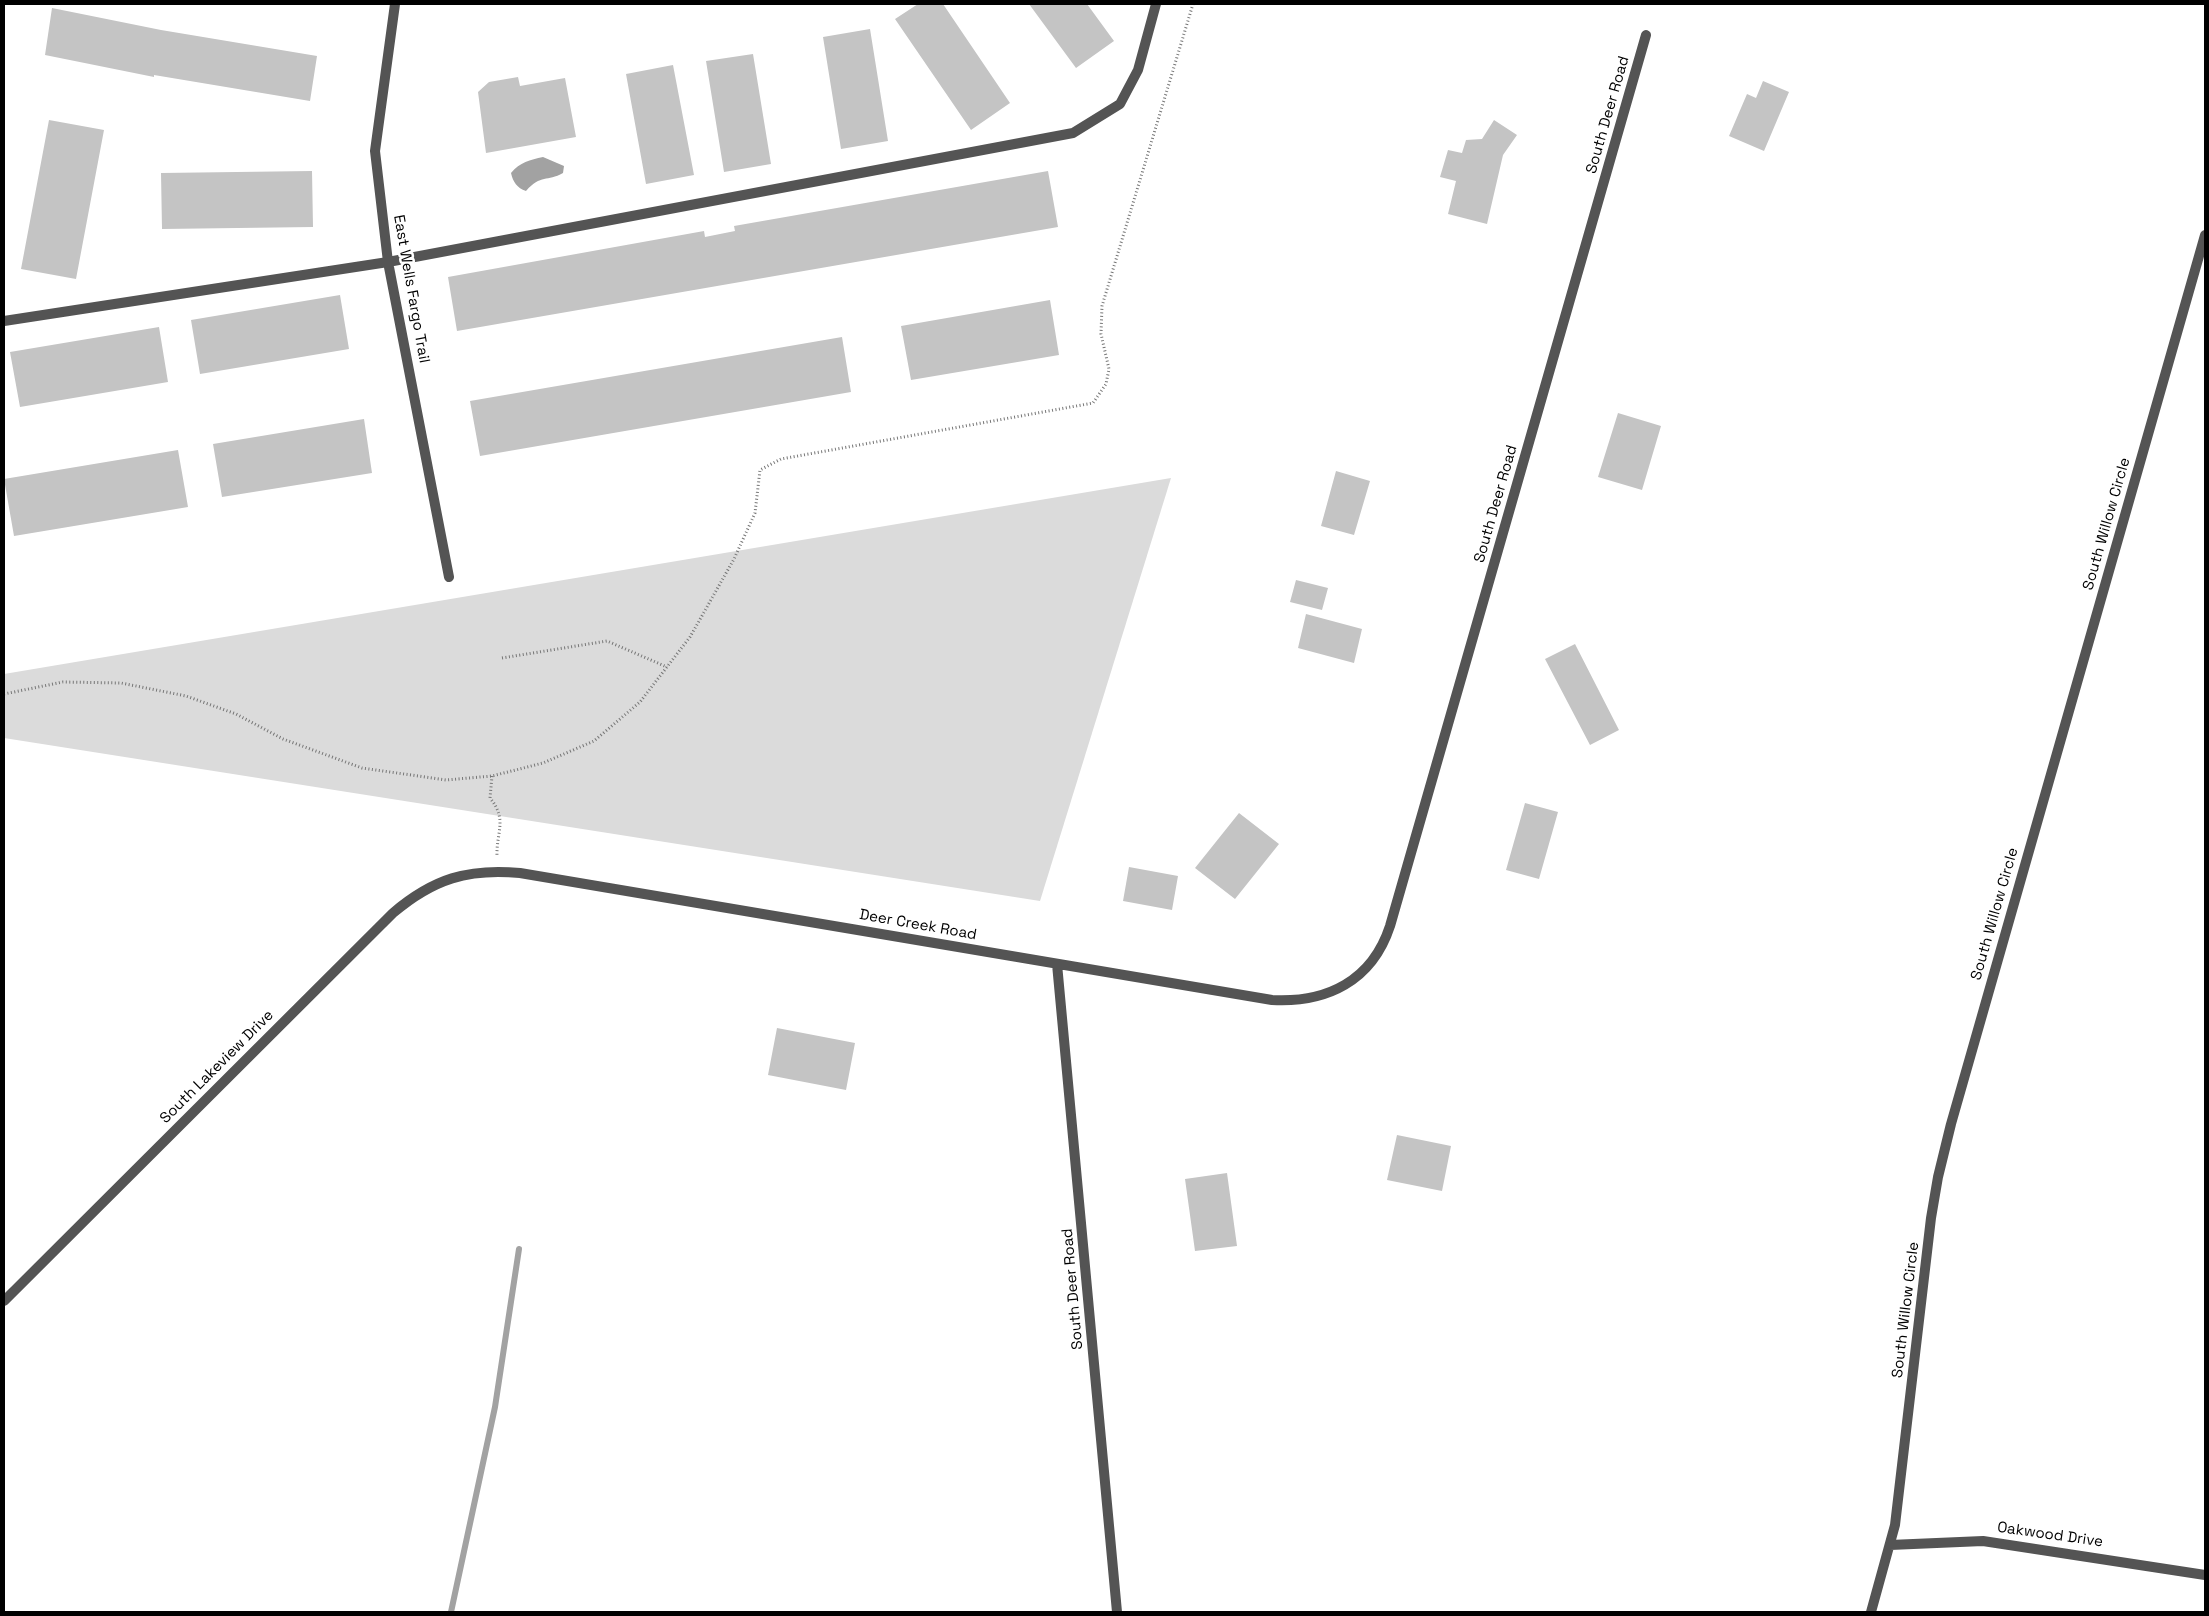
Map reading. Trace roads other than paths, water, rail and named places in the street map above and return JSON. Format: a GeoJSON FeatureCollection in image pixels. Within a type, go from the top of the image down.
{"type":"FeatureCollection","features":[{"type":"Feature","properties":{"kind":"street","name":"East Wells Fargo Trail"},"geometry":{"type":"LineString","coordinates":[[395,4],[375,151],[388,262],[449,577]]}},
{"type":"Feature","properties":{"kind":"street"},"geometry":{"type":"LineString","coordinates":[[4,321],[388,262],[1073,133],[1120,104],[1138,70],[1156,4]]}},
{"type":"Feature","properties":{"kind":"street","name":"South Deer Road"},"geometry":{"type":"LineString","coordinates":[[1361,974],[1377,955],[1390,926],[1646,35]]}},
{"type":"Feature","properties":{"kind":"street","name":"South Willow Circle"},"geometry":{"type":"LineString","coordinates":[[1870,1612],[1890,1545],[1899,1498],[1931,1218],[1950,1124],[2205,235]]}},
{"type":"Feature","properties":{"kind":"street","name":"Deer Creek Road"},"geometry":{"type":"LineString","coordinates":[[464,874],[498,871],[520,872],[1272,1000],[1297,1001],[1321,997],[1342,988],[1361,974]]}},
{"type":"Feature","properties":{"kind":"street","name":"South Lakeview Drive"},"geometry":{"type":"LineString","coordinates":[[4,1301],[393,913],[413,896],[437,883],[464,874]]}},
{"type":"Feature","properties":{"kind":"street","name":"South Deer Road"},"geometry":{"type":"LineString","coordinates":[[1057,964],[1117,1612]]}},
{"type":"Feature","properties":{"kind":"street","name":"Oakwood Drive"},"geometry":{"type":"LineString","coordinates":[[1890,1545],[1983,1541],[2205,1575]]}},
{"type":"Feature","properties":{"kind":"waterway"},"geometry":{"type":"LineString","coordinates":[[451,1612],[495,1407],[519,1249]]}}]}
